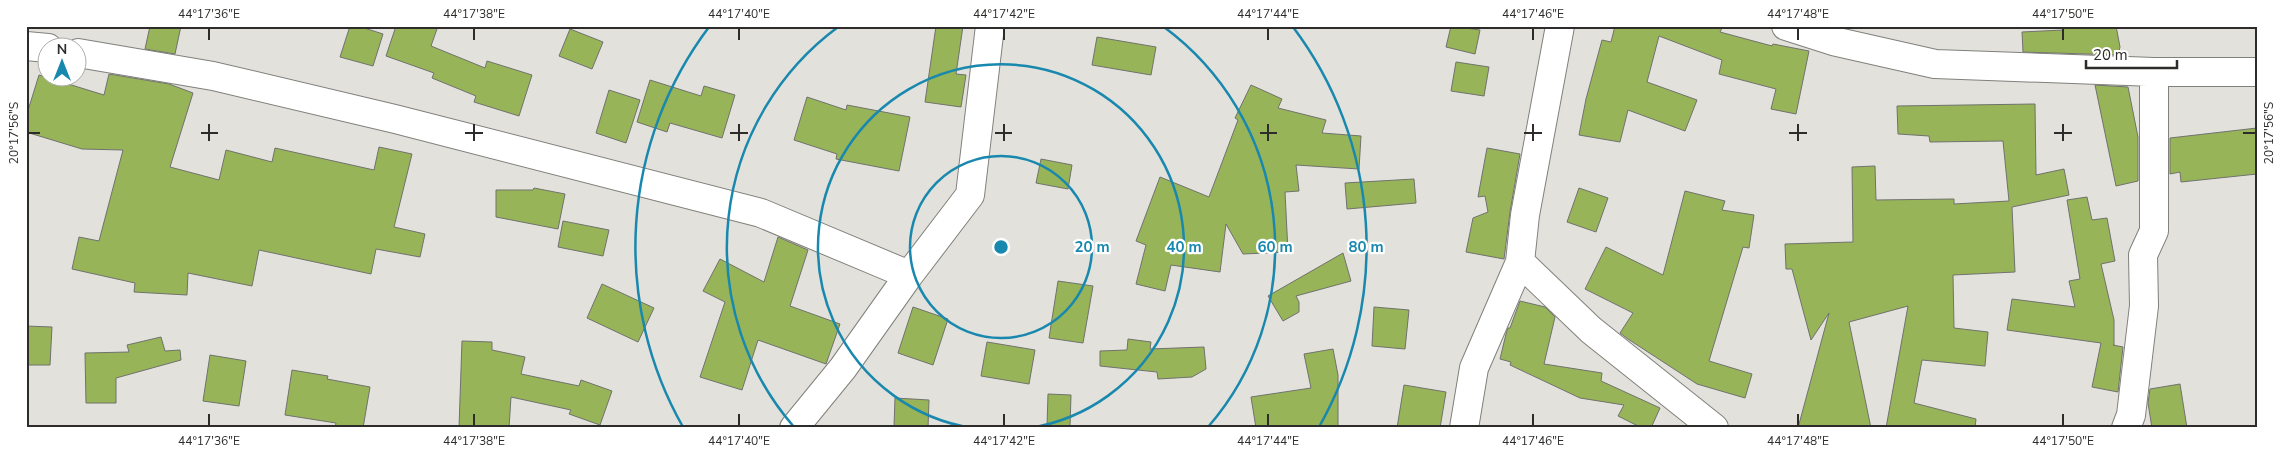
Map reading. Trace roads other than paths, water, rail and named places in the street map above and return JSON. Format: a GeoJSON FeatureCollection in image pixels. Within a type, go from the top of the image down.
{"type":"FeatureCollection","features":[{"type":"Feature","properties":{"kind":"street"},"geometry":{"type":"LineString","coordinates":[[794,428],[843,368],[909,274],[970,195],[990,26]]}},
{"type":"Feature","properties":{"kind":"street"},"geometry":{"type":"LineString","coordinates":[[1464,428],[1474,368],[1520,262],[1525,215],[1560,26]]}},
{"type":"Feature","properties":{"kind":"street"},"geometry":{"type":"LineString","coordinates":[[1786,26],[1833,41],[1935,64],[2154,72],[2257,72]]}},
{"type":"Feature","properties":{"kind":"street"},"geometry":{"type":"LineString","coordinates":[[88,55],[222,79],[395,119],[761,213],[909,274]]}},
{"type":"Feature","properties":{"kind":"street"},"geometry":{"type":"LineString","coordinates":[[2126,428],[2131,415],[2144,306],[2143,255],[2154,231],[2154,72]]}},
{"type":"Feature","properties":{"kind":"street"},"geometry":{"type":"LineString","coordinates":[[1520,262],[1591,330],[1714,428]]}}]}
